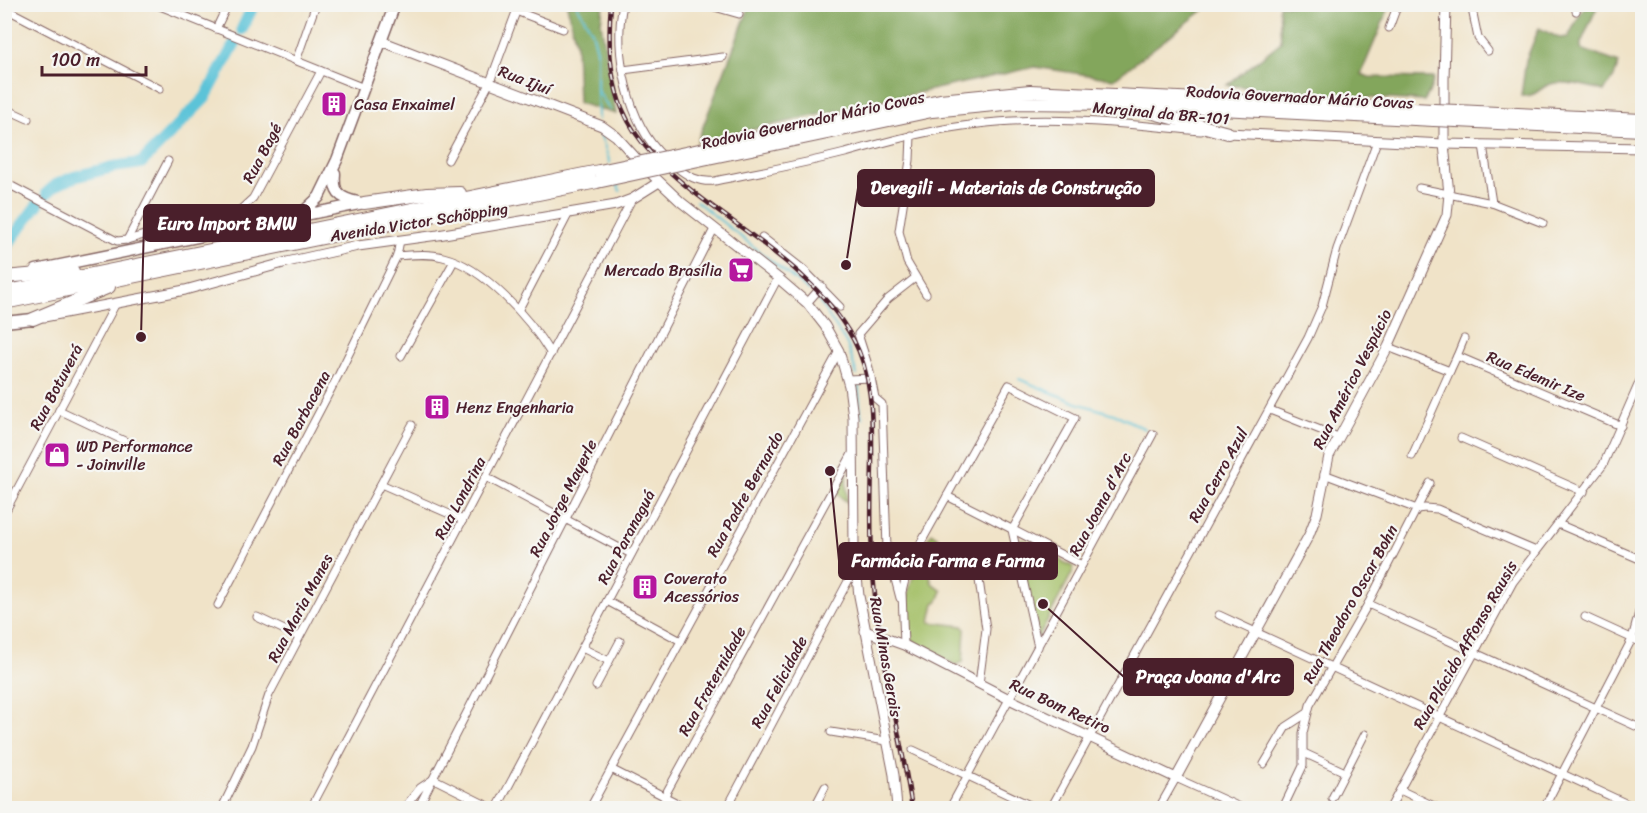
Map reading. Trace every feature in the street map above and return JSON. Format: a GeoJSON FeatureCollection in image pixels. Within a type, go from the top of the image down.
{"type":"FeatureCollection","features":[{"type":"Feature","properties":{"kind":"highway","name":"Rodovia Governador Mário Covas"},"geometry":{"type":"LineString","coordinates":[[706,154],[940,100],[1030,92],[1434,115]]}},
{"type":"Feature","properties":{"kind":"highway","name":"Rodovia Governador Mário Covas"},"geometry":{"type":"LineString","coordinates":[[4,292],[131,271],[706,154],[951,109],[1015,103],[1122,104],[1642,120]]}},
{"type":"Feature","properties":{"kind":"highway"},"geometry":{"type":"LineString","coordinates":[[1122,104],[1228,133]]}},
{"type":"Feature","properties":{"kind":"highway","name":"Rodovia Governador Mário Covas"},"geometry":{"type":"LineString","coordinates":[[1457,116],[1642,130]]}},
{"type":"Feature","properties":{"kind":"highway","name":"Rodovia Governador Mário Covas"},"geometry":{"type":"LineString","coordinates":[[4,303],[131,271],[491,193],[598,176]]}},
{"type":"Feature","properties":{"kind":"highway"},"geometry":{"type":"LineString","coordinates":[[364,203],[427,194],[491,193]]}},
{"type":"Feature","properties":{"kind":"highway"},"geometry":{"type":"LineString","coordinates":[[4,277],[131,271]]}},
{"type":"Feature","properties":{"kind":"highway"},"geometry":{"type":"LineString","coordinates":[[33,319],[131,271]]}},
{"type":"Feature","properties":{"kind":"main road"},"geometry":{"type":"LineString","coordinates":[[298,217],[319,197],[337,160],[395,4]]}},
{"type":"Feature","properties":{"kind":"main road","name":"Rua Américo Vespúcio"},"geometry":{"type":"LineString","coordinates":[[1176,778],[1314,524],[1329,456],[1388,347],[1447,215],[1449,194],[1444,144],[1446,4]]}},
{"type":"Feature","properties":{"kind":"main road","name":"Rua Ijuí"},"geometry":{"type":"LineString","coordinates":[[381,41],[602,126],[616,136],[644,167]]}},
{"type":"Feature","properties":{"kind":"main road","name":"Marginal da BR-101"},"geometry":{"type":"LineString","coordinates":[[1228,133],[1444,144],[1642,148]]}},
{"type":"Feature","properties":{"kind":"main road"},"geometry":{"type":"LineString","coordinates":[[337,160],[334,183],[336,192],[348,200],[364,203]]}},
{"type":"Feature","properties":{"kind":"main road","name":"Rua Minas Gerais"},"geometry":{"type":"LineString","coordinates":[[644,167],[714,229],[807,303],[825,326],[839,351],[848,379],[853,417],[855,568],[865,631],[894,775],[897,808]]}},
{"type":"Feature","properties":{"kind":"main road","name":"Avenida Victor Schöpping"},"geometry":{"type":"LineString","coordinates":[[4,322],[115,305],[185,291],[308,256],[616,205],[632,199],[659,182]]}},
{"type":"Feature","properties":{"kind":"main road"},"geometry":{"type":"LineString","coordinates":[[4,277],[364,203]]}},
{"type":"Feature","properties":{"kind":"main road","name":"Rua Bom Retiro"},"geometry":{"type":"LineString","coordinates":[[865,631],[904,645],[979,684],[1176,778]]}},
{"type":"Feature","properties":{"kind":"street"},"geometry":{"type":"LineString","coordinates":[[155,4],[364,88]]}},
{"type":"Feature","properties":{"kind":"street"},"geometry":{"type":"LineString","coordinates":[[216,29],[228,4]]}},
{"type":"Feature","properties":{"kind":"street"},"geometry":{"type":"LineString","coordinates":[[296,61],[316,4]]}},
{"type":"Feature","properties":{"kind":"street"},"geometry":{"type":"LineString","coordinates":[[623,4],[619,35],[623,70],[723,57]]}},
{"type":"Feature","properties":{"kind":"street"},"geometry":{"type":"LineString","coordinates":[[704,4],[739,14]]}},
{"type":"Feature","properties":{"kind":"street"},"geometry":{"type":"LineString","coordinates":[[1389,28],[1398,4]]}},
{"type":"Feature","properties":{"kind":"street"},"geometry":{"type":"LineString","coordinates":[[1471,4],[1478,38],[1488,51]]}},
{"type":"Feature","properties":{"kind":"street"},"geometry":{"type":"LineString","coordinates":[[4,8],[160,89]]}},
{"type":"Feature","properties":{"kind":"street"},"geometry":{"type":"LineString","coordinates":[[448,160],[489,82],[518,8],[562,29]]}},
{"type":"Feature","properties":{"kind":"street","name":"Marginal da BR-101"},"geometry":{"type":"LineString","coordinates":[[623,70],[636,115],[650,143],[664,158],[684,173],[701,181],[715,181],[911,135],[980,124],[1043,120],[1228,133]]}},
{"type":"Feature","properties":{"kind":"street","name":"Rua Bagé"},"geometry":{"type":"LineString","coordinates":[[127,240],[246,207],[321,71]]}},
{"type":"Feature","properties":{"kind":"street"},"geometry":{"type":"LineString","coordinates":[[4,108],[28,120]]}},
{"type":"Feature","properties":{"kind":"street"},"geometry":{"type":"LineString","coordinates":[[911,135],[910,160],[899,231],[904,255],[926,294]]}},
{"type":"Feature","properties":{"kind":"street","name":"Rua Cerro Azul"},"geometry":{"type":"LineString","coordinates":[[1051,808],[1300,355],[1322,306],[1335,255],[1377,141]]}},
{"type":"Feature","properties":{"kind":"street"},"geometry":{"type":"LineString","coordinates":[[1483,145],[1492,203]]}},
{"type":"Feature","properties":{"kind":"street"},"geometry":{"type":"LineString","coordinates":[[4,182],[112,239],[127,240],[168,161]]}},
{"type":"Feature","properties":{"kind":"street"},"geometry":{"type":"LineString","coordinates":[[1419,188],[1492,203],[1543,223]]}},
{"type":"Feature","properties":{"kind":"street","name":"Rua Londrina"},"geometry":{"type":"LineString","coordinates":[[311,808],[632,199]]}},
{"type":"Feature","properties":{"kind":"street"},"geometry":{"type":"LineString","coordinates":[[519,309],[569,213]]}},
{"type":"Feature","properties":{"kind":"street","name":"Rua Jorge Mayerle"},"geometry":{"type":"LineString","coordinates":[[418,808],[714,229]]}},
{"type":"Feature","properties":{"kind":"street"},"geometry":{"type":"LineString","coordinates":[[762,237],[822,286],[840,307]]}},
{"type":"Feature","properties":{"kind":"street","name":"Rua Barbacena"},"geometry":{"type":"LineString","coordinates":[[218,605],[339,374],[397,256],[400,240]]}},
{"type":"Feature","properties":{"kind":"street"},"geometry":{"type":"LineString","coordinates":[[397,256],[432,255],[454,261],[471,270],[519,309],[551,354]]}},
{"type":"Feature","properties":{"kind":"street"},"geometry":{"type":"LineString","coordinates":[[401,356],[454,261]]}},
{"type":"Feature","properties":{"kind":"street","name":"Rua Paranaguá"},"geometry":{"type":"LineString","coordinates":[[497,808],[778,278]]}},
{"type":"Feature","properties":{"kind":"street"},"geometry":{"type":"LineString","coordinates":[[901,603],[887,548],[882,404],[875,398],[858,334],[888,299],[915,278]]}},
{"type":"Feature","properties":{"kind":"street"},"geometry":{"type":"LineString","coordinates":[[807,303],[822,286]]}},
{"type":"Feature","properties":{"kind":"street","name":"Rua Botuverá"},"geometry":{"type":"LineString","coordinates":[[4,514],[115,305]]}},
{"type":"Feature","properties":{"kind":"street"},"geometry":{"type":"LineString","coordinates":[[1412,456],[1464,339]]}},
{"type":"Feature","properties":{"kind":"street"},"geometry":{"type":"LineString","coordinates":[[1388,347],[1450,371]]}},
{"type":"Feature","properties":{"kind":"street","name":"Rua Padre Bernardo"},"geometry":{"type":"LineString","coordinates":[[590,808],[839,351]]}},
{"type":"Feature","properties":{"kind":"street","name":"Rua Edemir Ize"},"geometry":{"type":"LineString","coordinates":[[1457,356],[1621,426]]}},
{"type":"Feature","properties":{"kind":"street","name":"Rua Plácido Affonso Rausis"},"geometry":{"type":"LineString","coordinates":[[1390,808],[1513,582],[1603,465],[1642,377]]}},
{"type":"Feature","properties":{"kind":"street"},"geometry":{"type":"LineString","coordinates":[[848,379],[871,378]]}},
{"type":"Feature","properties":{"kind":"street"},"geometry":{"type":"LineString","coordinates":[[904,645],[901,603],[909,564],[1009,385],[1075,418],[1013,530],[1038,647]]}},
{"type":"Feature","properties":{"kind":"street"},"geometry":{"type":"LineString","coordinates":[[59,410],[135,446]]}},
{"type":"Feature","properties":{"kind":"street"},"geometry":{"type":"LineString","coordinates":[[1270,410],[1338,437]]}},
{"type":"Feature","properties":{"kind":"street","name":"Rua Maria Manes"},"geometry":{"type":"LineString","coordinates":[[222,808],[249,752],[269,695],[412,425]]}},
{"type":"Feature","properties":{"kind":"street","name":"Rua Joana d'Arc"},"geometry":{"type":"LineString","coordinates":[[950,808],[1153,434]]}},
{"type":"Feature","properties":{"kind":"street"},"geometry":{"type":"LineString","coordinates":[[1461,438],[1584,492]]}},
{"type":"Feature","properties":{"kind":"street","name":"Rua Fraternidade"},"geometry":{"type":"LineString","coordinates":[[664,796],[854,452]]}},
{"type":"Feature","properties":{"kind":"street"},"geometry":{"type":"LineString","coordinates":[[1324,474],[1417,509],[1437,510],[1536,552]]}},
{"type":"Feature","properties":{"kind":"street"},"geometry":{"type":"LineString","coordinates":[[486,477],[632,554]]}},
{"type":"Feature","properties":{"kind":"street","name":"Rua Theodoro Oscar Bohn"},"geometry":{"type":"LineString","coordinates":[[1284,808],[1301,773],[1306,714],[1368,603],[1430,483]]}},
{"type":"Feature","properties":{"kind":"street"},"geometry":{"type":"LineString","coordinates":[[381,484],[463,520]]}},
{"type":"Feature","properties":{"kind":"street"},"geometry":{"type":"LineString","coordinates":[[947,496],[1082,565]]}},
{"type":"Feature","properties":{"kind":"street"},"geometry":{"type":"LineString","coordinates":[[1558,524],[1642,560]]}},
{"type":"Feature","properties":{"kind":"street"},"geometry":{"type":"LineString","coordinates":[[890,562],[900,566],[909,564]]}},
{"type":"Feature","properties":{"kind":"street","name":"Rua Felicidade"},"geometry":{"type":"LineString","coordinates":[[727,808],[855,568]]}},
{"type":"Feature","properties":{"kind":"street"},"geometry":{"type":"LineString","coordinates":[[978,573],[986,629],[979,684]]}},
{"type":"Feature","properties":{"kind":"street"},"geometry":{"type":"LineString","coordinates":[[607,601],[681,641]]}},
{"type":"Feature","properties":{"kind":"street"},"geometry":{"type":"LineString","coordinates":[[1544,808],[1632,639],[1642,601]]}},
{"type":"Feature","properties":{"kind":"street"},"geometry":{"type":"LineString","coordinates":[[1368,603],[1642,729]]}},
{"type":"Feature","properties":{"kind":"street"},"geometry":{"type":"LineString","coordinates":[[1219,615],[1636,808]]}},
{"type":"Feature","properties":{"kind":"street"},"geometry":{"type":"LineString","coordinates":[[257,616],[299,637]]}},
{"type":"Feature","properties":{"kind":"street"},"geometry":{"type":"LineString","coordinates":[[1585,617],[1642,643]]}},
{"type":"Feature","properties":{"kind":"street"},"geometry":{"type":"LineString","coordinates":[[596,686],[620,641]]}},
{"type":"Feature","properties":{"kind":"street"},"geometry":{"type":"LineString","coordinates":[[582,648],[609,662]]}},
{"type":"Feature","properties":{"kind":"street"},"geometry":{"type":"LineString","coordinates":[[1264,764],[1286,727],[1306,714]]}},
{"type":"Feature","properties":{"kind":"street"},"geometry":{"type":"LineString","coordinates":[[831,732],[886,741]]}},
{"type":"Feature","properties":{"kind":"street"},"geometry":{"type":"LineString","coordinates":[[1332,798],[1365,734]]}},
{"type":"Feature","properties":{"kind":"street"},"geometry":{"type":"LineString","coordinates":[[913,750],[1036,808]]}},
{"type":"Feature","properties":{"kind":"street"},"geometry":{"type":"LineString","coordinates":[[1304,753],[1345,772]]}},
{"type":"Feature","properties":{"kind":"street"},"geometry":{"type":"LineString","coordinates":[[611,769],[687,808]]}},
{"type":"Feature","properties":{"kind":"street","name":"Rua Américo Vespúcio"},"geometry":{"type":"LineString","coordinates":[[1159,808],[1176,778]]}},
{"type":"Feature","properties":{"kind":"street","name":"Rua Bom Retiro"},"geometry":{"type":"LineString","coordinates":[[1176,778],[1242,808]]}},
{"type":"Feature","properties":{"kind":"street"},"geometry":{"type":"LineString","coordinates":[[434,779],[492,808]]}},
{"type":"Feature","properties":{"kind":"street","name":"Rua Jorge Mayerle"},"geometry":{"type":"LineString","coordinates":[[404,808],[420,788],[434,779]]}},
{"type":"Feature","properties":{"kind":"street"},"geometry":{"type":"LineString","coordinates":[[814,808],[825,787]]}},
{"type":"Feature","properties":{"kind":"street"},"geometry":{"type":"LineString","coordinates":[[1400,790],[1438,808]]}},
{"type":"Feature","properties":{"kind":"green space"},"geometry":{"type":"Polygon","coordinates":[[[750,4],[1210,5],[1114,79],[1035,67],[697,142],[750,4]]]}},
{"type":"Feature","properties":{"kind":"green space"},"geometry":{"type":"Polygon","coordinates":[[[567,5],[603,5],[601,23],[616,114],[578,103],[576,44],[567,5]]]}},
{"type":"Feature","properties":{"kind":"green space"},"geometry":{"type":"Polygon","coordinates":[[[1279,5],[1390,5],[1361,74],[1369,77],[1434,78],[1424,101],[1333,96],[1227,85],[1281,42],[1279,5]]]}},
{"type":"Feature","properties":{"kind":"green space"},"geometry":{"type":"Polygon","coordinates":[[[1589,5],[1598,5],[1581,43],[1581,49],[1619,63],[1614,77],[1604,91],[1578,84],[1557,83],[1546,86],[1532,95],[1521,96],[1526,60],[1539,28],[1559,38],[1568,37],[1583,9],[1589,5]]]}},
{"type":"Feature","properties":{"kind":"green space"},"geometry":{"type":"Polygon","coordinates":[[[846,473],[847,502],[836,493],[846,473]]]}},
{"type":"Feature","properties":{"kind":"green space"},"geometry":{"type":"Polygon","coordinates":[[[931,533],[938,538],[940,552],[930,576],[932,583],[942,591],[938,601],[934,603],[930,622],[963,626],[965,629],[963,662],[956,665],[921,647],[912,639],[907,628],[907,601],[910,586],[931,533]]]}},
{"type":"Feature","properties":{"kind":"green space"},"geometry":{"type":"Polygon","coordinates":[[[1022,539],[1073,567],[1038,638],[1017,543],[1022,539]]]}},
{"type":"Feature","properties":{"kind":"waterway"},"geometry":{"type":"LineString","coordinates":[[242,29],[254,4]]}},
{"type":"Feature","properties":{"kind":"waterway"},"geometry":{"type":"LineString","coordinates":[[576,4],[592,31],[597,50],[597,90],[610,110]]}},
{"type":"Feature","properties":{"kind":"waterway"},"geometry":{"type":"LineString","coordinates":[[47,193],[56,185],[74,177],[113,167],[141,163],[205,98],[236,41]]}},
{"type":"Feature","properties":{"kind":"waterway"},"geometry":{"type":"LineString","coordinates":[[597,90],[598,120]]}},
{"type":"Feature","properties":{"kind":"waterway"},"geometry":{"type":"LineString","coordinates":[[599,130],[610,163]]}},
{"type":"Feature","properties":{"kind":"waterway"},"geometry":{"type":"LineString","coordinates":[[617,183],[620,191]]}},
{"type":"Feature","properties":{"kind":"waterway"},"geometry":{"type":"LineString","coordinates":[[696,201],[809,291]]}},
{"type":"Feature","properties":{"kind":"waterway"},"geometry":{"type":"LineString","coordinates":[[4,249],[38,204]]}},
{"type":"Feature","properties":{"kind":"waterway"},"geometry":{"type":"LineString","coordinates":[[818,300],[847,344],[857,375]]}},
{"type":"Feature","properties":{"kind":"waterway"},"geometry":{"type":"LineString","coordinates":[[1019,379],[1077,403],[1117,415],[1145,429]]}},
{"type":"Feature","properties":{"kind":"waterway"},"geometry":{"type":"LineString","coordinates":[[858,381],[863,418]]}},
{"type":"Feature","properties":{"kind":"railway"},"geometry":{"type":"LineString","coordinates":[[611,4],[610,43],[614,83],[622,108],[646,148],[680,181],[806,279],[839,317],[860,354],[868,384],[872,416],[871,532],[876,604],[912,808]]}},
{"type":"Feature","properties":{"kind":"place","name":"Casa Enxaimel"},"geometry":{"type":"Point","coordinates":[334,104]}},
{"type":"Feature","properties":{"kind":"place","name":"Devegili - Materiais de Construção"},"geometry":{"type":"Point","coordinates":[846,265]}},
{"type":"Feature","properties":{"kind":"place","name":"Mercado Brasília"},"geometry":{"type":"Point","coordinates":[741,270]}},
{"type":"Feature","properties":{"kind":"place","name":"Euro Import BMW"},"geometry":{"type":"Point","coordinates":[141,337]}},
{"type":"Feature","properties":{"kind":"place","name":"Henz Engenharia"},"geometry":{"type":"Point","coordinates":[437,407]}},
{"type":"Feature","properties":{"kind":"place","name":"WD Performance - Joinville"},"geometry":{"type":"Point","coordinates":[57,455]}},
{"type":"Feature","properties":{"kind":"place","name":"Farmácia Farma e Farma"},"geometry":{"type":"Point","coordinates":[830,471]}},
{"type":"Feature","properties":{"kind":"place","name":"Coverato Acessórios"},"geometry":{"type":"Point","coordinates":[645,587]}},
{"type":"Feature","properties":{"kind":"place","name":"Praça Joana d'Arc"},"geometry":{"type":"Point","coordinates":[1043,604]}}]}
